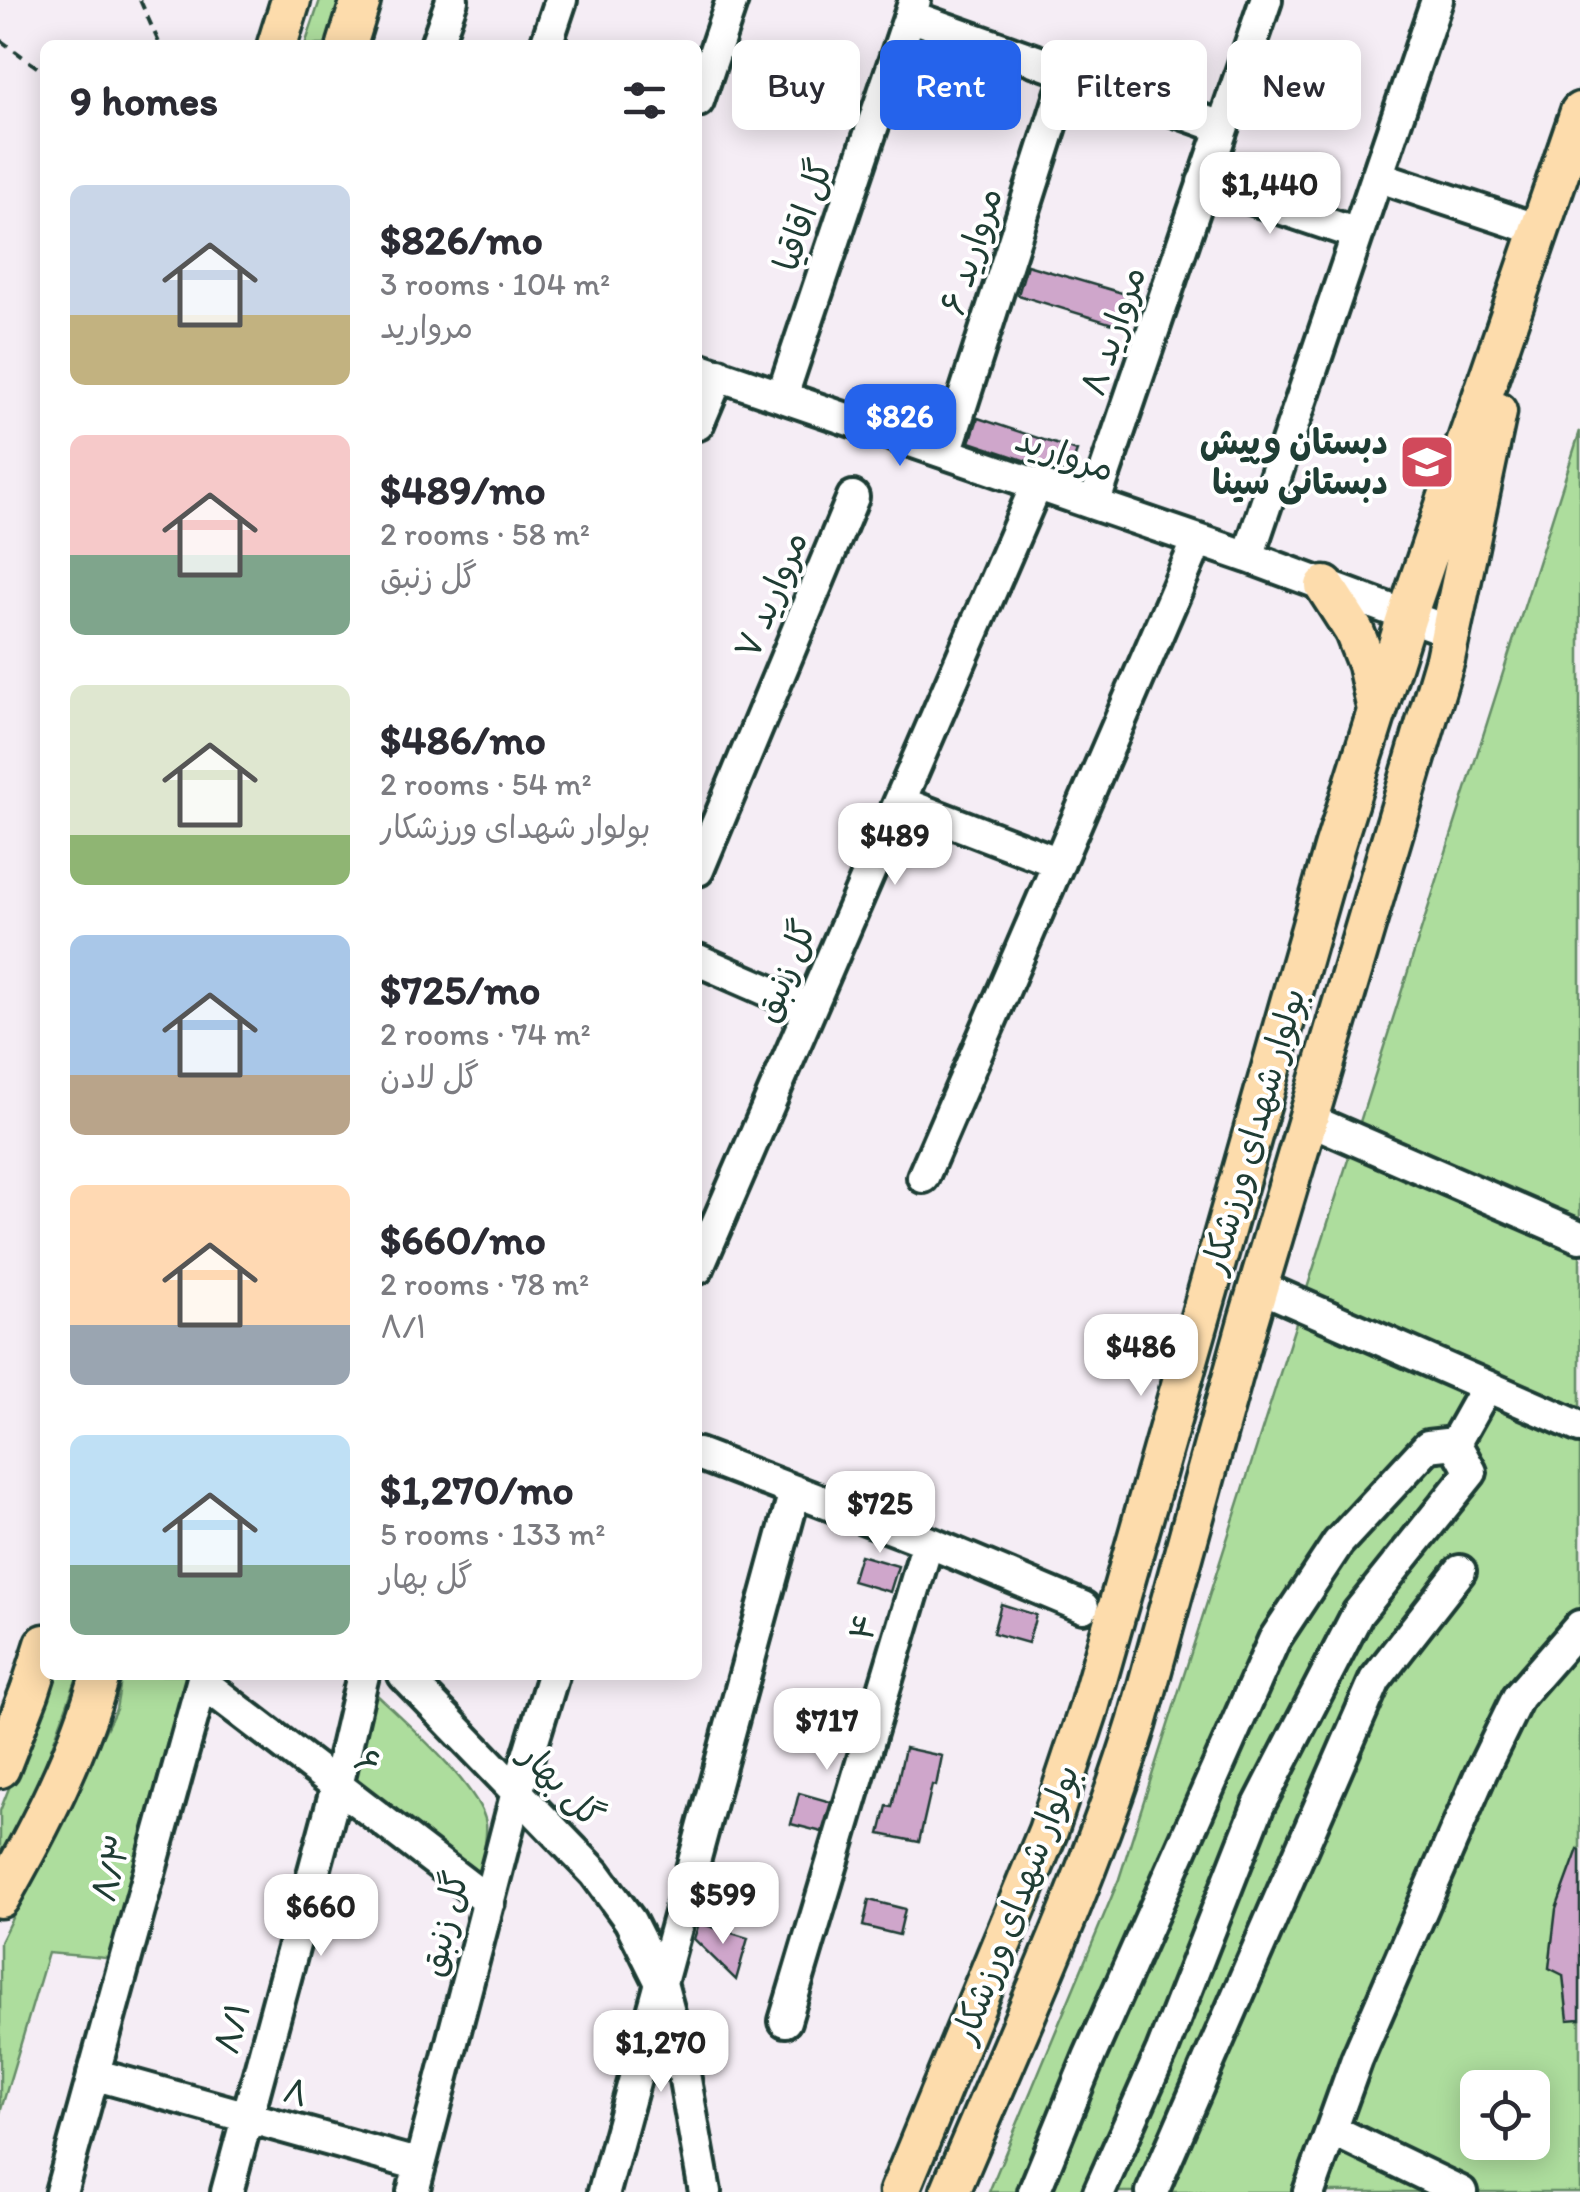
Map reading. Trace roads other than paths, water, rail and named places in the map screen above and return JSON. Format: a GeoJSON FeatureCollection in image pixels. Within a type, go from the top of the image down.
{"type":"FeatureCollection","features":[{"type":"Feature","properties":{"kind":"main road"},"geometry":{"type":"LineString","coordinates":[[279,40],[291,0]]}},
{"type":"Feature","properties":{"kind":"main road"},"geometry":{"type":"LineString","coordinates":[[349,40],[361,0]]}},
{"type":"Feature","properties":{"kind":"main road","name":"بولوار شهدای ورزشکار"},"geometry":{"type":"LineString","coordinates":[[899,2192],[1048,1830],[1089,1708],[1329,867],[1407,616],[1580,112]]}},
{"type":"Feature","properties":{"kind":"main road","name":"بولوار شهدای ورزشکار"},"geometry":{"type":"LineString","coordinates":[[950,2192],[1117,1787],[1258,1286],[1445,659],[1518,292]]}},
{"type":"Feature","properties":{"kind":"main road"},"geometry":{"type":"LineString","coordinates":[[1325,586],[1354,630],[1378,710]]}},
{"type":"Feature","properties":{"kind":"main road"},"geometry":{"type":"LineString","coordinates":[[0,1768],[40,1660]]}},
{"type":"Feature","properties":{"kind":"main road"},"geometry":{"type":"LineString","coordinates":[[0,1898],[46,1812],[99,1680]]}},
{"type":"Feature","properties":{"kind":"street"},"geometry":{"type":"LineString","coordinates":[[438,40],[452,0]]}},
{"type":"Feature","properties":{"kind":"street"},"geometry":{"type":"LineString","coordinates":[[548,40],[561,0]]}},
{"type":"Feature","properties":{"kind":"street"},"geometry":{"type":"LineString","coordinates":[[702,89],[732,0]]}},
{"type":"Feature","properties":{"kind":"street","name":"مروارید ۸"},"geometry":{"type":"LineString","coordinates":[[1094,504],[1266,0]]}},
{"type":"Feature","properties":{"kind":"street"},"geometry":{"type":"LineString","coordinates":[[1248,557],[1437,0]]}},
{"type":"Feature","properties":{"kind":"street"},"geometry":{"type":"LineString","coordinates":[[912,8],[1041,61]]}},
{"type":"Feature","properties":{"kind":"street","name":"گل اقاقیا"},"geometry":{"type":"LineString","coordinates":[[782,396],[912,8]]}},
{"type":"Feature","properties":{"kind":"street"},"geometry":{"type":"LineString","coordinates":[[1207,122],[1222,127]]}},
{"type":"Feature","properties":{"kind":"street","name":"مروارید ۶"},"geometry":{"type":"LineString","coordinates":[[946,453],[1049,130]]}},
{"type":"Feature","properties":{"kind":"street"},"geometry":{"type":"LineString","coordinates":[[1376,176],[1539,230]]}},
{"type":"Feature","properties":{"kind":"street"},"geometry":{"type":"LineString","coordinates":[[1203,182],[1357,234]]}},
{"type":"Feature","properties":{"kind":"street"},"geometry":{"type":"LineString","coordinates":[[702,403],[708,371]]}},
{"type":"Feature","properties":{"kind":"street","name":"مروارید"},"geometry":{"type":"LineString","coordinates":[[708,371],[1248,557],[1451,632]]}},
{"type":"Feature","properties":{"kind":"street","name":"گل زنبق"},"geometry":{"type":"LineString","coordinates":[[702,1259],[1037,484]]}},
{"type":"Feature","properties":{"kind":"street","name":"مروارید ۷"},"geometry":{"type":"LineString","coordinates":[[702,860],[853,496]]}},
{"type":"Feature","properties":{"kind":"street"},"geometry":{"type":"LineString","coordinates":[[923,1178],[1198,540]]}},
{"type":"Feature","properties":{"kind":"street"},"geometry":{"type":"LineString","coordinates":[[900,802],[1059,863]]}},
{"type":"Feature","properties":{"kind":"street"},"geometry":{"type":"LineString","coordinates":[[702,962],[810,1008]]}},
{"type":"Feature","properties":{"kind":"street"},"geometry":{"type":"LineString","coordinates":[[1308,1119],[1580,1237]]}},
{"type":"Feature","properties":{"kind":"street"},"geometry":{"type":"LineString","coordinates":[[1258,1286],[1580,1427]]}},
{"type":"Feature","properties":{"kind":"street"},"geometry":{"type":"LineString","coordinates":[[1455,1443],[1488,1386]]}},
{"type":"Feature","properties":{"kind":"street"},"geometry":{"type":"LineString","coordinates":[[1034,2192],[1090,2055],[1274,1640],[1338,1543],[1428,1446],[1455,1443]]}},
{"type":"Feature","properties":{"kind":"street"},"geometry":{"type":"LineString","coordinates":[[1098,2192],[1162,2051],[1258,1808],[1358,1614],[1471,1472],[1455,1443]]}},
{"type":"Feature","properties":{"kind":"street"},"geometry":{"type":"LineString","coordinates":[[702,1456],[928,1542],[1083,1607]]}},
{"type":"Feature","properties":{"kind":"street"},"geometry":{"type":"LineString","coordinates":[[604,2192],[796,1491]]}},
{"type":"Feature","properties":{"kind":"street","name":"۴"},"geometry":{"type":"LineString","coordinates":[[784,2021],[928,1542]]}},
{"type":"Feature","properties":{"kind":"street"},"geometry":{"type":"LineString","coordinates":[[1152,2192],[1375,1680],[1460,1571]]}},
{"type":"Feature","properties":{"kind":"street"},"geometry":{"type":"LineString","coordinates":[[1309,2192],[1357,2059],[1481,1773],[1518,1697],[1580,1626]]}},
{"type":"Feature","properties":{"kind":"street","name":"۸/۳"},"geometry":{"type":"LineString","coordinates":[[60,2192],[203,1680]]}},
{"type":"Feature","properties":{"kind":"street","name":"۶"},"geometry":{"type":"LineString","coordinates":[[204,1680],[488,1902]]}},
{"type":"Feature","properties":{"kind":"street","name":"۸/۱"},"geometry":{"type":"LineString","coordinates":[[227,2192],[338,1786],[363,1680]]}},
{"type":"Feature","properties":{"kind":"street","name":"گل بهار"},"geometry":{"type":"LineString","coordinates":[[409,1680],[595,1873],[630,1921],[660,1983],[681,2057],[704,2192]]}},
{"type":"Feature","properties":{"kind":"street","name":"گل زنبق"},"geometry":{"type":"LineString","coordinates":[[416,2179],[517,1792],[551,1680]]}},
{"type":"Feature","properties":{"kind":"street","name":"۸"},"geometry":{"type":"LineString","coordinates":[[93,2074],[247,2117],[416,2179]]}},
{"type":"Feature","properties":{"kind":"street"},"geometry":{"type":"LineString","coordinates":[[1332,2130],[1461,2192]]}},
{"type":"Feature","properties":{"kind":"place","name":"دبستان وپیش دبستانی سینا"},"geometry":{"type":"Point","coordinates":[1427,462]}}]}
